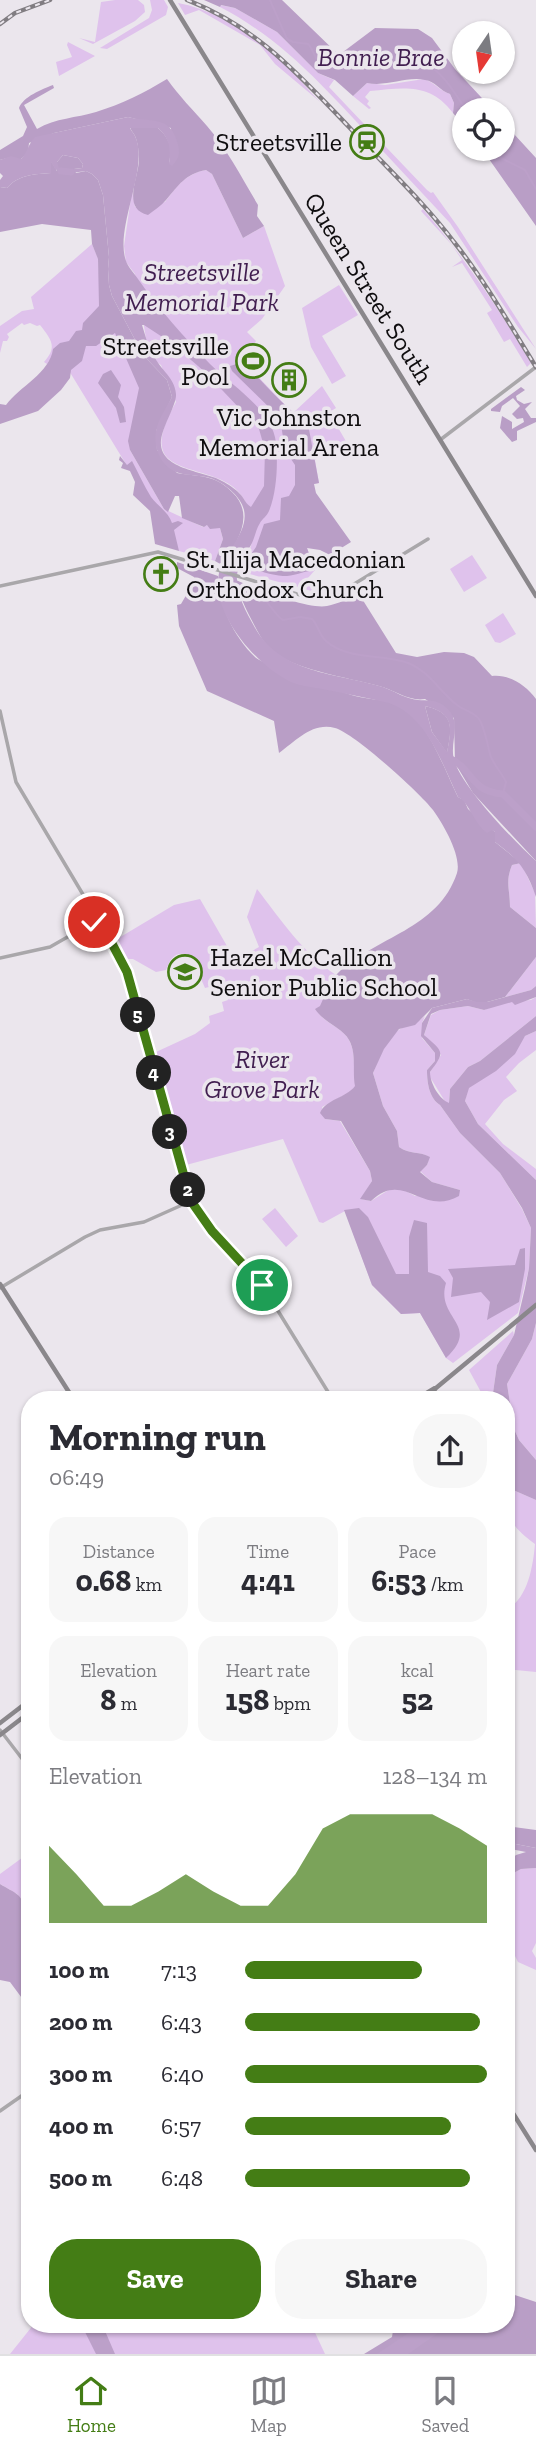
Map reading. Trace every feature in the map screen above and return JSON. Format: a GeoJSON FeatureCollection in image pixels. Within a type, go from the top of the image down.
{"type":"FeatureCollection","features":[{"type":"Feature","properties":{"kind":"main road","name":"Queen Street South"},"geometry":{"type":"LineString","coordinates":[[170,0],[536,596]]}},
{"type":"Feature","properties":{"kind":"main road"},"geometry":{"type":"LineString","coordinates":[[1,1286],[68,1391]]}},
{"type":"Feature","properties":{"kind":"main road"},"geometry":{"type":"LineString","coordinates":[[431,1391],[536,1306]]}},
{"type":"Feature","properties":{"kind":"main road"},"geometry":{"type":"LineString","coordinates":[[0,1723],[21,1707]]}},
{"type":"Feature","properties":{"kind":"main road"},"geometry":{"type":"LineString","coordinates":[[1,1732],[21,1718]]}},
{"type":"Feature","properties":{"kind":"main road"},"geometry":{"type":"LineString","coordinates":[[515,2116],[536,2150]]}},
{"type":"Feature","properties":{"kind":"street"},"geometry":{"type":"LineString","coordinates":[[440,440],[536,367]]}},
{"type":"Feature","properties":{"kind":"street"},"geometry":{"type":"LineString","coordinates":[[0,586],[158,552],[307,597],[329,597],[428,539]]}},
{"type":"Feature","properties":{"kind":"street"},"geometry":{"type":"LineString","coordinates":[[0,711],[16,782],[99,919],[127,972],[191,1201],[212,1231],[262,1285],[327,1391]]}},
{"type":"Feature","properties":{"kind":"street"},"geometry":{"type":"LineString","coordinates":[[0,958],[50,947],[99,919]]}},
{"type":"Feature","properties":{"kind":"street"},"geometry":{"type":"LineString","coordinates":[[1,1286],[100,1230],[144,1222],[191,1201]]}},
{"type":"Feature","properties":{"kind":"street"},"geometry":{"type":"LineString","coordinates":[[1,1732],[21,1758]]}},
{"type":"Feature","properties":{"kind":"street"},"geometry":{"type":"LineString","coordinates":[[0,2111],[21,2096]]}},
{"type":"Feature","properties":{"kind":"green space"},"geometry":{"type":"Polygon","coordinates":[[[138,0],[144,5],[145,12],[135,21],[93,44],[79,38],[95,42],[101,2],[138,0]]]}},
{"type":"Feature","properties":{"kind":"green space"},"geometry":{"type":"Polygon","coordinates":[[[150,0],[164,0],[168,7],[166,15],[107,49],[100,48],[149,18],[152,10],[150,0]]]}},
{"type":"Feature","properties":{"kind":"green space","name":"Bonnie Brae"},"geometry":{"type":"Polygon","coordinates":[[[204,0],[282,0],[339,55],[375,28],[418,29],[432,38],[452,65],[452,84],[469,84],[482,98],[452,98],[450,94],[432,82],[418,79],[382,84],[367,83],[353,96],[335,80],[318,73],[277,32],[235,8],[220,7],[204,0]]]}},
{"type":"Feature","properties":{"kind":"green space"},"geometry":{"type":"Polygon","coordinates":[[[178,3],[210,13],[240,28],[268,49],[321,102],[275,64],[260,45],[199,10],[185,15],[178,3]]]}},
{"type":"Feature","properties":{"kind":"green space"},"geometry":{"type":"Polygon","coordinates":[[[220,5],[235,8],[277,32],[318,73],[334,80],[329,87],[383,144],[380,147],[325,88],[286,52],[220,5]]]}},
{"type":"Feature","properties":{"kind":"green space"},"geometry":{"type":"Polygon","coordinates":[[[68,42],[95,56],[59,76],[56,62],[72,57],[68,42]]]}},
{"type":"Feature","properties":{"kind":"green space"},"geometry":{"type":"Polygon","coordinates":[[[167,79],[221,144],[258,205],[257,216],[264,226],[243,238],[212,174],[206,170],[188,177],[148,215],[135,206],[133,192],[139,154],[130,127],[158,128],[169,143],[169,162],[172,165],[171,128],[128,117],[54,133],[29,143],[28,152],[20,160],[11,157],[0,160],[0,150],[23,136],[27,127],[19,108],[21,104],[38,91],[53,85],[54,88],[24,105],[37,129],[115,105],[167,79]]]}},
{"type":"Feature","properties":{"kind":"green space"},"geometry":{"type":"Polygon","coordinates":[[[424,79],[450,94],[452,112],[435,96],[415,89],[370,91],[365,97],[369,101],[369,109],[353,96],[367,83],[385,85],[424,79]]]}},
{"type":"Feature","properties":{"kind":"green space","name":"Bonnie Brae"},"geometry":{"type":"Polygon","coordinates":[[[515,135],[536,158],[536,226],[490,161],[515,161],[515,135]]]}},
{"type":"Feature","properties":{"kind":"green space"},"geometry":{"type":"Polygon","coordinates":[[[385,146],[427,190],[433,192],[536,349],[518,327],[450,223],[381,149],[385,146]]]}},
{"type":"Feature","properties":{"kind":"green space"},"geometry":{"type":"Polygon","coordinates":[[[63,155],[78,158],[83,164],[82,168],[74,169],[76,173],[86,171],[98,180],[103,195],[112,296],[143,355],[167,380],[172,397],[156,431],[157,450],[177,473],[209,478],[224,485],[239,501],[243,510],[242,529],[222,565],[215,561],[223,539],[220,528],[210,529],[207,525],[204,527],[182,518],[179,496],[175,496],[168,512],[164,509],[130,450],[128,441],[139,388],[115,333],[96,346],[86,346],[82,361],[71,370],[70,378],[38,411],[0,424],[0,404],[6,405],[40,373],[51,358],[53,349],[60,343],[69,341],[76,331],[82,330],[83,323],[99,306],[98,259],[92,244],[91,230],[42,224],[0,232],[0,187],[7,188],[16,180],[27,176],[51,173],[51,161],[57,171],[57,162],[63,155]]]}},
{"type":"Feature","properties":{"kind":"green space","name":"Streetsville Memorial Park"},"geometry":{"type":"Polygon","coordinates":[[[206,170],[212,174],[243,238],[264,226],[285,286],[262,319],[247,332],[256,341],[243,361],[293,413],[322,386],[336,408],[320,418],[327,421],[333,419],[347,443],[315,460],[319,483],[314,484],[307,548],[315,570],[308,578],[319,593],[239,571],[251,543],[246,503],[234,488],[170,460],[162,448],[163,430],[176,402],[161,365],[154,360],[153,352],[150,352],[147,344],[135,274],[126,262],[124,246],[132,191],[135,207],[165,202],[187,178],[206,170]]]}},
{"type":"Feature","properties":{"kind":"green space"},"geometry":{"type":"Polygon","coordinates":[[[423,209],[453,246],[494,303],[531,363],[527,367],[510,339],[504,342],[487,313],[492,310],[462,263],[452,267],[462,260],[421,211],[423,209]]]}},
{"type":"Feature","properties":{"kind":"green space"},"geometry":{"type":"Polygon","coordinates":[[[92,244],[98,258],[100,291],[147,389],[130,450],[164,509],[203,527],[207,525],[220,528],[223,539],[215,561],[179,551],[60,356],[52,357],[47,364],[44,362],[52,347],[40,325],[22,323],[7,334],[9,337],[7,341],[3,341],[0,353],[0,326],[22,311],[34,309],[31,297],[92,244]]]}},
{"type":"Feature","properties":{"kind":"green space"},"geometry":{"type":"Polygon","coordinates":[[[339,285],[358,315],[322,336],[346,376],[332,384],[311,347],[302,308],[339,285]]]}},
{"type":"Feature","properties":{"kind":"green space"},"geometry":{"type":"Polygon","coordinates":[[[244,363],[308,424],[319,483],[314,484],[316,493],[351,542],[330,555],[307,548],[315,570],[281,576],[243,566],[256,547],[264,524],[280,520],[281,498],[289,496],[295,485],[295,465],[285,450],[280,418],[232,371],[230,366],[244,363]]]}},
{"type":"Feature","properties":{"kind":"green space"},"geometry":{"type":"Polygon","coordinates":[[[111,370],[121,385],[118,397],[124,407],[126,422],[120,423],[116,408],[98,383],[103,374],[111,370]]]}},
{"type":"Feature","properties":{"kind":"green space"},"geometry":{"type":"Polygon","coordinates":[[[521,387],[525,390],[516,396],[517,400],[524,404],[532,402],[525,409],[531,418],[536,418],[536,422],[517,431],[517,440],[512,442],[500,428],[502,416],[512,422],[512,429],[524,422],[523,418],[517,419],[512,414],[520,406],[513,398],[502,406],[500,412],[491,409],[521,387]]]}},
{"type":"Feature","properties":{"kind":"green space"},"geometry":{"type":"Polygon","coordinates":[[[120,456],[127,465],[132,461],[151,497],[172,523],[183,523],[174,530],[179,551],[155,544],[150,511],[133,495],[135,482],[130,471],[121,468],[123,463],[119,460],[120,456]]]}},
{"type":"Feature","properties":{"kind":"green space"},"geometry":{"type":"Polygon","coordinates":[[[472,555],[487,578],[464,592],[450,569],[472,555]]]}},
{"type":"Feature","properties":{"kind":"green space"},"geometry":{"type":"Polygon","coordinates":[[[177,562],[218,576],[221,598],[229,620],[240,640],[260,661],[347,693],[397,704],[411,714],[428,735],[458,797],[495,832],[495,842],[521,863],[512,865],[510,871],[510,907],[536,928],[536,957],[505,997],[477,1003],[467,999],[432,1008],[415,1025],[399,1029],[384,1049],[373,1073],[383,1106],[397,1131],[399,1147],[430,1157],[420,1172],[432,1182],[460,1190],[459,1196],[446,1201],[434,1201],[393,1190],[383,1192],[371,1201],[360,1199],[372,1181],[370,1171],[341,1121],[325,1119],[320,1113],[323,1108],[355,1086],[353,1051],[346,1036],[315,1009],[320,1006],[337,974],[370,950],[421,920],[436,907],[448,892],[457,873],[457,858],[451,840],[426,802],[386,764],[344,732],[327,727],[312,730],[279,753],[274,721],[207,691],[179,626],[177,605],[181,604],[195,580],[177,568],[177,562]]]}},
{"type":"Feature","properties":{"kind":"green space"},"geometry":{"type":"Polygon","coordinates":[[[236,580],[308,605],[327,606],[359,594],[396,653],[417,657],[444,652],[464,653],[474,657],[492,676],[511,679],[527,689],[536,699],[536,861],[473,793],[455,763],[454,718],[425,699],[414,699],[379,686],[320,672],[277,655],[258,632],[243,602],[236,580]]]}},
{"type":"Feature","properties":{"kind":"green space"},"geometry":{"type":"Polygon","coordinates":[[[503,613],[516,634],[500,643],[495,642],[485,625],[503,613]]]}},
{"type":"Feature","properties":{"kind":"green space"},"geometry":{"type":"Polygon","coordinates":[[[425,706],[442,713],[449,722],[447,753],[432,732],[425,706]]]}},
{"type":"Feature","properties":{"kind":"green space"},"geometry":{"type":"Polygon","coordinates":[[[521,863],[535,893],[536,928],[510,907],[510,871],[512,865],[521,863]]]}},
{"type":"Feature","properties":{"kind":"green space","name":"River Grove Park"},"geometry":{"type":"Polygon","coordinates":[[[257,889],[303,946],[336,975],[320,1007],[316,1009],[349,1040],[353,1051],[356,1086],[322,1107],[325,1119],[340,1121],[370,1171],[372,1181],[361,1199],[371,1201],[390,1189],[404,1190],[415,1196],[460,1190],[432,1182],[420,1171],[427,1165],[429,1157],[399,1147],[397,1131],[383,1106],[373,1073],[391,1037],[425,1016],[422,1038],[435,1053],[435,1061],[427,1070],[428,1085],[433,1098],[460,1133],[500,1173],[531,1228],[529,1268],[518,1313],[453,1363],[446,1358],[420,1313],[401,1314],[372,1285],[345,1211],[323,1223],[319,1222],[283,1139],[186,1165],[156,1052],[195,1034],[210,1023],[209,1016],[224,1011],[222,1002],[228,1000],[227,996],[221,997],[217,985],[205,988],[191,956],[178,954],[170,961],[166,970],[156,972],[133,959],[127,959],[117,939],[174,905],[200,899],[239,967],[249,961],[245,955],[259,947],[247,917],[257,889]]]}},
{"type":"Feature","properties":{"kind":"green space"},"geometry":{"type":"Polygon","coordinates":[[[536,957],[536,986],[505,997],[536,957]]]}},
{"type":"Feature","properties":{"kind":"green space"},"geometry":{"type":"Polygon","coordinates":[[[536,997],[536,1016],[480,1061],[468,1067],[450,1089],[449,1103],[446,1103],[430,1077],[430,1072],[441,1055],[424,1035],[431,1015],[440,1010],[468,1006],[484,1010],[505,1002],[531,1000],[536,997]]]}},
{"type":"Feature","properties":{"kind":"green space"},"geometry":{"type":"Polygon","coordinates":[[[536,1031],[536,1050],[506,1077],[517,1091],[504,1100],[485,1124],[503,1144],[536,1169],[536,1180],[478,1124],[465,1101],[468,1088],[481,1079],[525,1036],[536,1031]]]}},
{"type":"Feature","properties":{"kind":"green space"},"geometry":{"type":"Polygon","coordinates":[[[275,1208],[298,1236],[286,1247],[262,1219],[275,1208]]]}},
{"type":"Feature","properties":{"kind":"green space"},"geometry":{"type":"Polygon","coordinates":[[[359,1208],[368,1217],[396,1274],[409,1274],[409,1237],[414,1220],[427,1223],[428,1272],[440,1276],[446,1283],[446,1305],[459,1329],[460,1337],[456,1346],[446,1358],[420,1313],[401,1314],[372,1285],[344,1210],[359,1208]]]}},
{"type":"Feature","properties":{"kind":"green space"},"geometry":{"type":"Polygon","coordinates":[[[525,1248],[525,1269],[519,1302],[487,1320],[490,1302],[481,1292],[451,1297],[453,1278],[448,1269],[515,1265],[520,1249],[525,1248]]]}},
{"type":"Feature","properties":{"kind":"green space"},"geometry":{"type":"Polygon","coordinates":[[[536,1323],[536,1460],[515,1431],[515,1391],[508,1391],[507,1384],[532,1339],[536,1323]]]}},
{"type":"Feature","properties":{"kind":"green space"},"geometry":{"type":"Polygon","coordinates":[[[513,1331],[514,1335],[497,1365],[493,1391],[480,1391],[469,1370],[513,1331]]]}},
{"type":"Feature","properties":{"kind":"green space"},"geometry":{"type":"Polygon","coordinates":[[[515,1491],[536,1500],[536,1672],[515,1670],[515,1603],[528,1581],[535,1544],[515,1526],[515,1491]]]}},
{"type":"Feature","properties":{"kind":"green space"},"geometry":{"type":"Polygon","coordinates":[[[515,1827],[536,1830],[536,1848],[515,1844],[515,1827]]]}},
{"type":"Feature","properties":{"kind":"green space"},"geometry":{"type":"Polygon","coordinates":[[[21,1859],[21,1900],[17,1894],[0,1884],[0,1874],[21,1859]]]}},
{"type":"Feature","properties":{"kind":"green space"},"geometry":{"type":"Polygon","coordinates":[[[536,1868],[536,1943],[532,1951],[536,1958],[536,1970],[518,1962],[515,1956],[515,1872],[536,1868]]]}},
{"type":"Feature","properties":{"kind":"green space"},"geometry":{"type":"Polygon","coordinates":[[[0,1884],[21,1899],[21,1997],[10,1982],[0,1980],[0,1884]]]}},
{"type":"Feature","properties":{"kind":"green space"},"geometry":{"type":"Polygon","coordinates":[[[515,2295],[536,2302],[536,2354],[364,2354],[392,2337],[393,2333],[515,2333],[515,2295]]]}},
{"type":"Feature","properties":{"kind":"green space"},"geometry":{"type":"Polygon","coordinates":[[[27,2333],[315,2333],[325,2354],[10,2354],[27,2333]]]}},
{"type":"Feature","properties":{"kind":"shaded area"},"geometry":{"type":"Polygon","coordinates":[[[128,117],[165,124],[175,135],[179,151],[172,166],[169,164],[167,140],[158,128],[130,128],[138,149],[138,164],[124,232],[126,261],[181,333],[210,364],[260,409],[273,431],[277,468],[272,503],[240,563],[237,574],[238,589],[246,612],[265,642],[294,663],[383,687],[409,698],[437,702],[450,711],[455,725],[455,763],[479,801],[536,861],[536,897],[521,866],[495,842],[495,832],[492,830],[487,833],[482,829],[458,797],[432,743],[414,719],[389,703],[291,682],[264,664],[239,637],[222,605],[218,589],[222,565],[243,527],[245,518],[242,505],[231,490],[220,483],[210,478],[173,470],[167,467],[160,457],[156,431],[172,397],[167,380],[143,355],[112,296],[103,195],[98,180],[86,171],[71,173],[74,169],[82,168],[83,164],[78,158],[63,155],[57,162],[60,172],[51,162],[51,173],[27,176],[16,180],[7,188],[0,187],[3,176],[0,173],[0,160],[11,156],[21,159],[35,137],[128,117]],[[142,325],[150,351],[172,382],[176,394],[162,434],[162,450],[175,464],[228,485],[251,507],[264,486],[265,450],[259,429],[205,372],[170,342],[142,325]],[[425,706],[432,732],[447,752],[449,722],[441,713],[425,706]]]}},
{"type":"Feature","properties":{"kind":"shaded area"},"geometry":{"type":"Polygon","coordinates":[[[536,986],[536,997],[515,1005],[512,1002],[484,1010],[468,1006],[440,1010],[431,1014],[424,1035],[439,1049],[440,1056],[430,1076],[433,1086],[449,1103],[450,1089],[468,1067],[480,1061],[536,1016],[536,1031],[525,1036],[515,1054],[496,1071],[469,1088],[465,1101],[478,1124],[536,1180],[536,1323],[532,1339],[507,1384],[508,1391],[493,1391],[497,1365],[514,1335],[525,1288],[531,1228],[500,1173],[460,1133],[433,1098],[428,1085],[427,1070],[435,1061],[435,1053],[421,1036],[422,1023],[432,1008],[467,999],[487,1002],[531,990],[536,986]]]}},
{"type":"Feature","properties":{"kind":"shaded area"},"geometry":{"type":"Polygon","coordinates":[[[515,1431],[536,1460],[536,1500],[515,1491],[515,1431]]]}},
{"type":"Feature","properties":{"kind":"shaded area"},"geometry":{"type":"Polygon","coordinates":[[[515,1844],[536,1848],[536,1868],[515,1872],[515,1856],[526,1852],[515,1850],[515,1844]]]}},
{"type":"Feature","properties":{"kind":"shaded area"},"geometry":{"type":"Polygon","coordinates":[[[86,2333],[106,2333],[115,2354],[96,2354],[86,2333]]]}},
{"type":"Feature","properties":{"kind":"shaded area"},"geometry":{"type":"Polygon","coordinates":[[[408,2333],[438,2333],[408,2354],[377,2354],[408,2333]]]}},
{"type":"Feature","properties":{"kind":"waterway"},"geometry":{"type":"LineString","coordinates":[[270,0],[287,39],[308,44],[324,66],[357,68],[422,63],[442,76],[458,98]]}},
{"type":"Feature","properties":{"kind":"waterway"},"geometry":{"type":"LineString","coordinates":[[507,161],[525,170],[536,189]]}},
{"type":"Feature","properties":{"kind":"waterway"},"geometry":{"type":"LineString","coordinates":[[61,171],[71,172]]}},
{"type":"Feature","properties":{"kind":"waterway"},"geometry":{"type":"LineString","coordinates":[[239,596],[251,594],[261,597],[283,620],[300,617],[312,619],[326,641],[344,651],[398,660],[422,671],[451,700],[479,719],[491,757],[506,782],[503,794]]}},
{"type":"Feature","properties":{"kind":"waterway"},"geometry":{"type":"LineString","coordinates":[[447,757],[463,767],[483,789],[503,794],[536,827]]}},
{"type":"Feature","properties":{"kind":"railway"},"geometry":{"type":"LineString","coordinates":[[0,24],[15,13],[50,0]]}},
{"type":"Feature","properties":{"kind":"railway"},"geometry":{"type":"LineString","coordinates":[[187,0],[235,24],[275,54],[403,183],[465,257],[536,367]]}},
{"type":"Feature","properties":{"kind":"place","name":"Streetsville"},"geometry":{"type":"Point","coordinates":[367,142]}},
{"type":"Feature","properties":{"kind":"place","name":"Streetsville Pool"},"geometry":{"type":"Point","coordinates":[253,361]}},
{"type":"Feature","properties":{"kind":"place","name":"Vic Johnston Memorial Arena"},"geometry":{"type":"Point","coordinates":[289,380]}},
{"type":"Feature","properties":{"kind":"place","name":"St. Ilija Macedonian Orthodox Church"},"geometry":{"type":"Point","coordinates":[161,574]}},
{"type":"Feature","properties":{"kind":"place","name":"Hazel McCallion Senior Public School"},"geometry":{"type":"Point","coordinates":[185,972]}},
{"type":"Feature","properties":{"kind":"route"},"geometry":{"type":"LineString","coordinates":[[94,922],[99,919],[127,972],[191,1201],[212,1231],[262,1285]]}}]}
